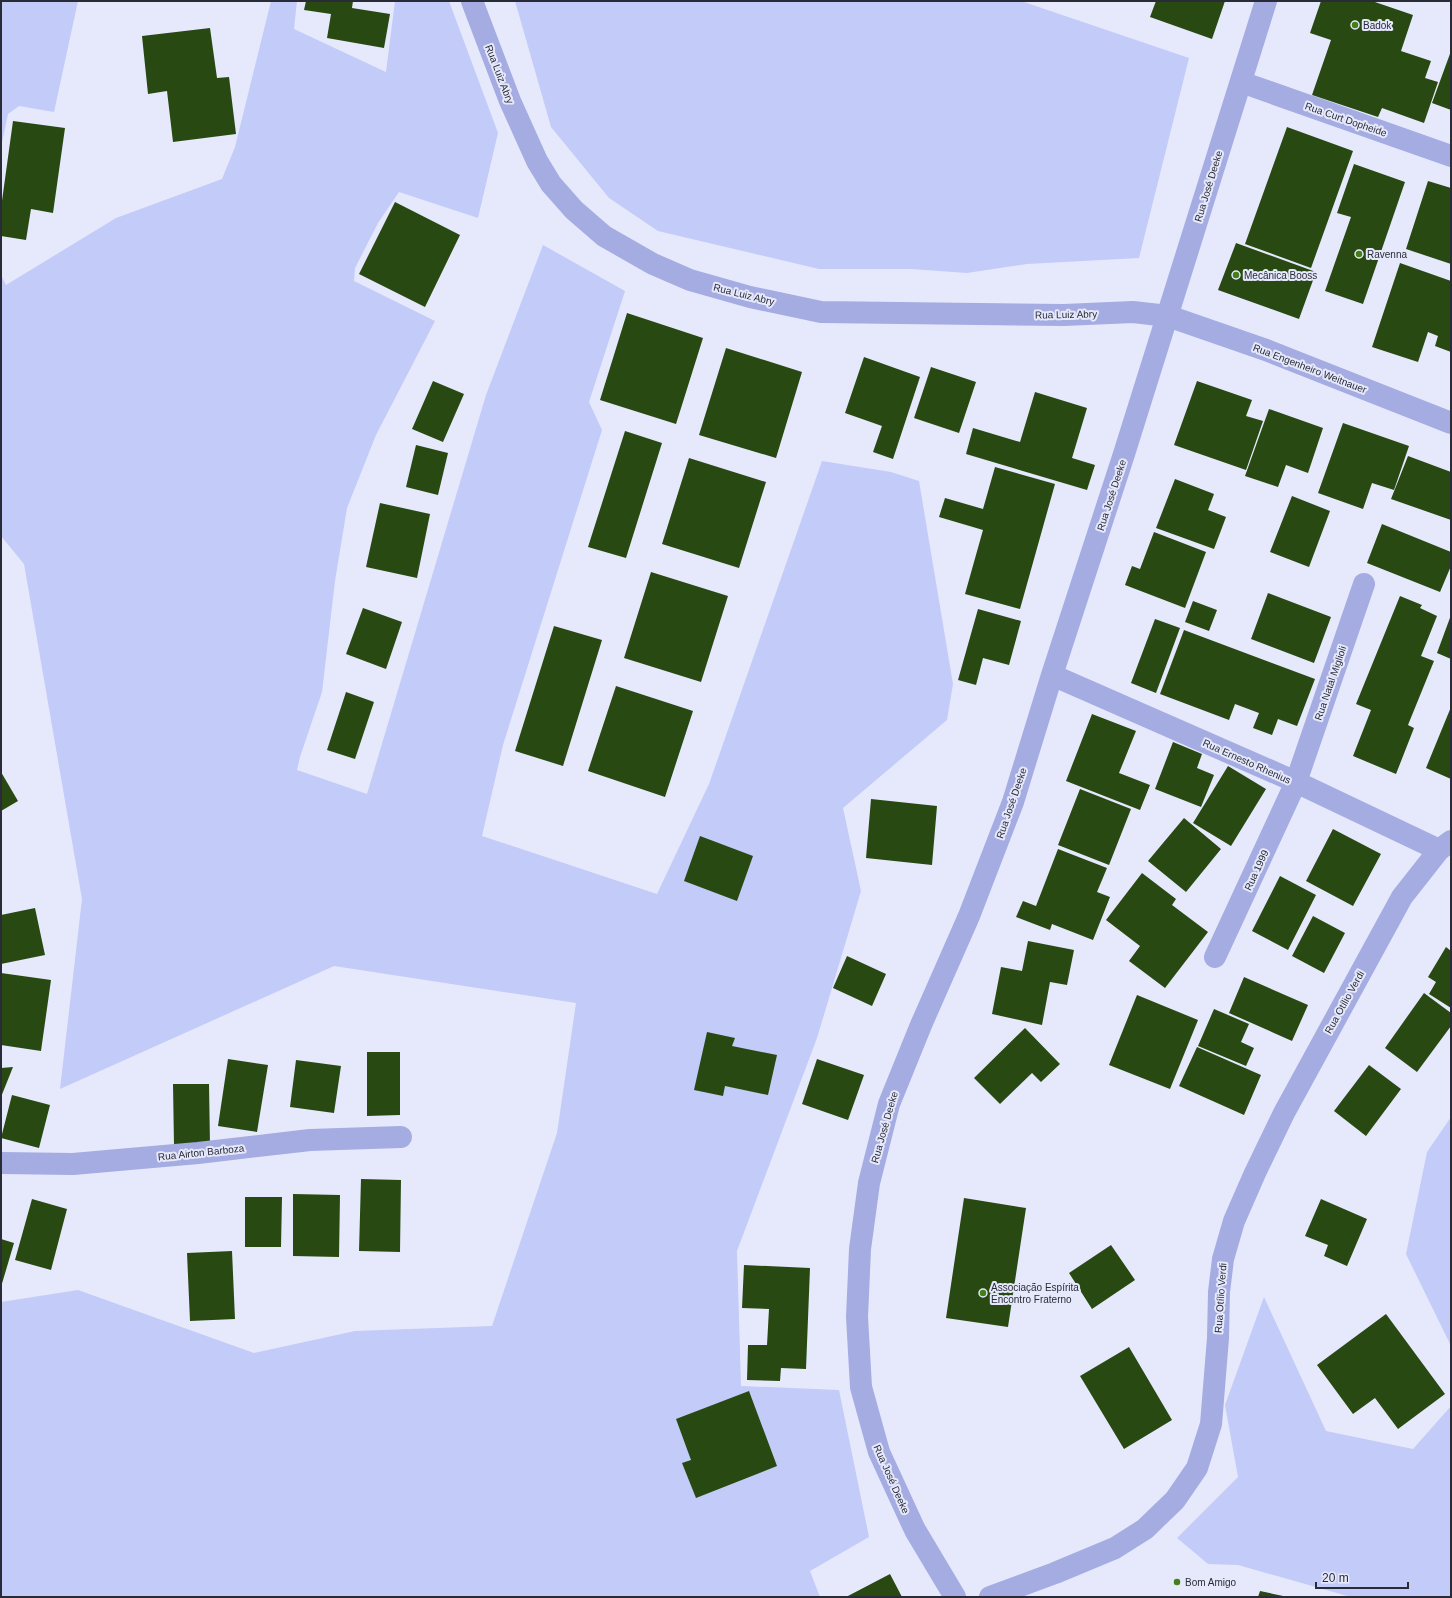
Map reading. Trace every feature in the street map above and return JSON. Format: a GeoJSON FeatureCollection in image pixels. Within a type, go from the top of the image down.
{"type":"FeatureCollection","features":[{"type":"Feature","properties":{"kind":"street","name":"Rua Luiz Abry"},"geometry":{"type":"LineString","coordinates":[[472,1],[510,101],[537,161],[551,184],[574,210],[604,236],[653,264],[690,280],[750,296],[821,312],[1064,315],[1133,312],[1168,316]]}},
{"type":"Feature","properties":{"kind":"street","name":"Rua José Deeke"},"geometry":{"type":"LineString","coordinates":[[955,1597],[915,1530],[879,1452],[861,1387],[857,1317],[860,1249],[869,1183],[889,1104],[921,1025],[969,916],[1013,802],[1052,675],[1168,316],[1266,1]]}},
{"type":"Feature","properties":{"kind":"street","name":"Rua Curt Dopheide"},"geometry":{"type":"LineString","coordinates":[[1241,82],[1451,156]]}},
{"type":"Feature","properties":{"kind":"street","name":"Rua Engenheiro Weitnauer"},"geometry":{"type":"LineString","coordinates":[[1168,316],[1266,350],[1451,424]]}},
{"type":"Feature","properties":{"kind":"street","name":"Rua Natal Miglioli"},"geometry":{"type":"LineString","coordinates":[[1296,782],[1364,584]]}},
{"type":"Feature","properties":{"kind":"street","name":"Rua Ernesto Rhenius"},"geometry":{"type":"LineString","coordinates":[[1052,675],[1296,782],[1445,845]]}},
{"type":"Feature","properties":{"kind":"street","name":"Rua 1999"},"geometry":{"type":"LineString","coordinates":[[1215,957],[1296,782]]}},
{"type":"Feature","properties":{"kind":"street","name":"Rua Otílio Verdi"},"geometry":{"type":"LineString","coordinates":[[990,1597],[1055,1573],[1115,1548],[1145,1529],[1175,1500],[1197,1468],[1210,1424],[1218,1338],[1219,1292],[1222,1265],[1234,1221],[1284,1113],[1398,904],[1402,897],[1445,845]]}},
{"type":"Feature","properties":{"kind":"street","name":"Rua Airton Barboza"},"geometry":{"type":"LineString","coordinates":[[1,1163],[73,1164],[198,1153],[310,1140],[401,1137]]}},
{"type":"Feature","properties":{"kind":"shaded area"},"geometry":{"type":"Polygon","coordinates":[[[1,1],[78,1],[54,112],[19,106],[8,114],[1,147],[1,1]]]}},
{"type":"Feature","properties":{"kind":"shaded area"},"geometry":{"type":"Polygon","coordinates":[[[271,1],[297,1],[294,29],[386,72],[395,1],[449,1],[498,133],[478,218],[399,192],[378,223],[355,268],[354,281],[435,321],[376,435],[347,508],[335,581],[322,692],[297,770],[367,794],[486,395],[543,245],[625,291],[589,402],[602,430],[503,745],[482,836],[657,894],[709,784],[822,461],[891,472],[919,481],[953,684],[947,720],[843,808],[861,891],[817,1038],[737,1251],[741,1386],[839,1390],[869,1537],[810,1571],[820,1597],[1,1597],[1,1302],[78,1290],[254,1353],[355,1331],[492,1326],[557,1133],[576,1003],[334,966],[60,1089],[82,899],[24,564],[1,536],[1,275],[6,285],[116,218],[222,179],[235,147],[271,1]]]}},
{"type":"Feature","properties":{"kind":"shaded area"},"geometry":{"type":"Polygon","coordinates":[[[515,1],[1021,1],[1189,58],[1139,258],[1027,264],[967,273],[911,269],[819,269],[658,231],[609,198],[551,127],[515,1]]]}},
{"type":"Feature","properties":{"kind":"shaded area"},"geometry":{"type":"Polygon","coordinates":[[[1451,1117],[1451,1346],[1406,1254],[1427,1152],[1451,1117]]]}},
{"type":"Feature","properties":{"kind":"shaded area"},"geometry":{"type":"Polygon","coordinates":[[[1264,1297],[1326,1431],[1413,1449],[1451,1406],[1451,1597],[1351,1597],[1238,1565],[1208,1564],[1177,1538],[1238,1477],[1225,1405],[1264,1297]]]}},
{"type":"Feature","properties":{"kind":"building"},"geometry":{"type":"Polygon","coordinates":[[[306,1],[353,1],[352,8],[390,14],[384,48],[327,38],[331,14],[304,10],[306,1]]]}},
{"type":"Feature","properties":{"kind":"building"},"geometry":{"type":"Polygon","coordinates":[[[1156,1],[1225,1],[1212,39],[1150,17],[1156,1]]]}},
{"type":"Feature","properties":{"kind":"building"},"geometry":{"type":"Polygon","coordinates":[[[1321,1],[1372,1],[1413,15],[1401,51],[1431,61],[1425,78],[1438,82],[1424,123],[1382,108],[1378,117],[1312,95],[1331,40],[1310,33],[1321,1]]]}},
{"type":"Feature","properties":{"kind":"building"},"geometry":{"type":"Polygon","coordinates":[[[210,28],[217,78],[229,77],[236,134],[173,142],[167,91],[148,94],[142,36],[210,28]]]}},
{"type":"Feature","properties":{"kind":"building"},"geometry":{"type":"Polygon","coordinates":[[[1451,51],[1451,110],[1432,103],[1451,51]]]}},
{"type":"Feature","properties":{"kind":"building"},"geometry":{"type":"Polygon","coordinates":[[[13,121],[65,128],[53,213],[31,209],[26,240],[1,236],[1,208],[13,121]]]}},
{"type":"Feature","properties":{"kind":"building"},"geometry":{"type":"Polygon","coordinates":[[[1287,127],[1353,151],[1311,268],[1245,244],[1287,127]]]}},
{"type":"Feature","properties":{"kind":"building","name":"Ravenna"},"geometry":{"type":"Polygon","coordinates":[[[1354,164],[1405,182],[1363,304],[1325,291],[1351,217],[1337,213],[1354,164]]]}},
{"type":"Feature","properties":{"kind":"building"},"geometry":{"type":"Polygon","coordinates":[[[1428,181],[1451,188],[1451,264],[1406,249],[1428,181]]]}},
{"type":"Feature","properties":{"kind":"building"},"geometry":{"type":"Polygon","coordinates":[[[395,202],[460,235],[425,307],[359,274],[395,202]]]}},
{"type":"Feature","properties":{"kind":"building"},"geometry":{"type":"Polygon","coordinates":[[[1236,243],[1316,272],[1299,319],[1218,290],[1236,243]]]}},
{"type":"Feature","properties":{"kind":"building"},"geometry":{"type":"Polygon","coordinates":[[[1400,263],[1451,281],[1451,352],[1435,346],[1438,336],[1428,332],[1418,362],[1372,347],[1400,263]]]}},
{"type":"Feature","properties":{"kind":"building"},"geometry":{"type":"Polygon","coordinates":[[[627,313],[703,338],[676,424],[600,400],[627,313]]]}},
{"type":"Feature","properties":{"kind":"building"},"geometry":{"type":"Polygon","coordinates":[[[726,348],[802,372],[776,458],[699,435],[726,348]]]}},
{"type":"Feature","properties":{"kind":"building"},"geometry":{"type":"Polygon","coordinates":[[[864,357],[920,377],[893,459],[873,452],[882,426],[845,413],[864,357]]]}},
{"type":"Feature","properties":{"kind":"building"},"geometry":{"type":"Polygon","coordinates":[[[931,367],[976,382],[959,433],[914,418],[931,367]]]}},
{"type":"Feature","properties":{"kind":"building"},"geometry":{"type":"Polygon","coordinates":[[[433,381],[464,394],[443,442],[412,429],[433,381]]]}},
{"type":"Feature","properties":{"kind":"building"},"geometry":{"type":"Polygon","coordinates":[[[1197,381],[1252,400],[1246,416],[1263,421],[1246,470],[1174,445],[1197,381]]]}},
{"type":"Feature","properties":{"kind":"building"},"geometry":{"type":"Polygon","coordinates":[[[1035,392],[1087,408],[1072,458],[1095,465],[1087,490],[966,454],[973,428],[1020,442],[1035,392]]]}},
{"type":"Feature","properties":{"kind":"building"},"geometry":{"type":"Polygon","coordinates":[[[1269,409],[1323,428],[1308,473],[1286,465],[1278,487],[1245,476],[1269,409]]]}},
{"type":"Feature","properties":{"kind":"building"},"geometry":{"type":"Polygon","coordinates":[[[1343,423],[1409,446],[1394,490],[1372,483],[1363,509],[1318,493],[1343,423]]]}},
{"type":"Feature","properties":{"kind":"building"},"geometry":{"type":"Polygon","coordinates":[[[625,431],[662,443],[626,558],[588,547],[625,431]]]}},
{"type":"Feature","properties":{"kind":"building"},"geometry":{"type":"Polygon","coordinates":[[[416,445],[448,453],[438,495],[406,487],[416,445]]]}},
{"type":"Feature","properties":{"kind":"building"},"geometry":{"type":"Polygon","coordinates":[[[1408,456],[1451,472],[1451,520],[1391,499],[1408,456]]]}},
{"type":"Feature","properties":{"kind":"building"},"geometry":{"type":"Polygon","coordinates":[[[689,458],[766,482],[739,568],[662,544],[689,458]]]}},
{"type":"Feature","properties":{"kind":"building"},"geometry":{"type":"Polygon","coordinates":[[[995,467],[1055,484],[1020,609],[965,594],[983,530],[939,517],[945,498],[983,509],[995,467]]]}},
{"type":"Feature","properties":{"kind":"building"},"geometry":{"type":"Polygon","coordinates":[[[1175,479],[1214,494],[1208,510],[1226,517],[1214,549],[1156,528],[1175,479]]]}},
{"type":"Feature","properties":{"kind":"building"},"geometry":{"type":"Polygon","coordinates":[[[1292,496],[1330,511],[1309,567],[1270,552],[1292,496]]]}},
{"type":"Feature","properties":{"kind":"building"},"geometry":{"type":"Polygon","coordinates":[[[380,503],[430,514],[417,578],[366,567],[380,503]]]}},
{"type":"Feature","properties":{"kind":"building"},"geometry":{"type":"Polygon","coordinates":[[[1382,524],[1451,552],[1451,566],[1440,592],[1367,563],[1382,524]]]}},
{"type":"Feature","properties":{"kind":"building"},"geometry":{"type":"Polygon","coordinates":[[[1154,532],[1206,552],[1185,608],[1125,585],[1132,566],[1140,569],[1154,532]]]}},
{"type":"Feature","properties":{"kind":"building"},"geometry":{"type":"Polygon","coordinates":[[[651,572],[728,596],[701,682],[624,658],[651,572]]]}},
{"type":"Feature","properties":{"kind":"building"},"geometry":{"type":"Polygon","coordinates":[[[1268,593],[1331,617],[1314,663],[1251,639],[1268,593]]]}},
{"type":"Feature","properties":{"kind":"building"},"geometry":{"type":"Polygon","coordinates":[[[1400,596],[1422,605],[1420,608],[1437,616],[1421,656],[1434,661],[1408,725],[1414,728],[1396,774],[1353,756],[1371,710],[1356,704],[1400,596]]]}},
{"type":"Feature","properties":{"kind":"building"},"geometry":{"type":"Polygon","coordinates":[[[1193,601],[1217,610],[1209,631],[1185,622],[1193,601]]]}},
{"type":"Feature","properties":{"kind":"building"},"geometry":{"type":"Polygon","coordinates":[[[363,608],[402,622],[386,669],[346,654],[363,608]]]}},
{"type":"Feature","properties":{"kind":"building"},"geometry":{"type":"Polygon","coordinates":[[[978,609],[1021,621],[1009,665],[983,658],[976,685],[958,680],[978,609]]]}},
{"type":"Feature","properties":{"kind":"building"},"geometry":{"type":"Polygon","coordinates":[[[1451,615],[1451,659],[1437,653],[1451,615]]]}},
{"type":"Feature","properties":{"kind":"building"},"geometry":{"type":"Polygon","coordinates":[[[1155,619],[1180,628],[1156,693],[1131,683],[1155,619]]]}},
{"type":"Feature","properties":{"kind":"building"},"geometry":{"type":"Polygon","coordinates":[[[554,626],[602,640],[563,766],[515,751],[554,626]]]}},
{"type":"Feature","properties":{"kind":"building"},"geometry":{"type":"Polygon","coordinates":[[[1184,630],[1315,679],[1297,726],[1278,719],[1272,735],[1253,728],[1259,713],[1235,704],[1229,720],[1160,694],[1184,630]]]}},
{"type":"Feature","properties":{"kind":"building"},"geometry":{"type":"Polygon","coordinates":[[[616,686],[693,711],[665,797],[588,771],[616,686]]]}},
{"type":"Feature","properties":{"kind":"building"},"geometry":{"type":"Polygon","coordinates":[[[346,692],[374,702],[355,759],[327,750],[346,692]]]}},
{"type":"Feature","properties":{"kind":"building"},"geometry":{"type":"Polygon","coordinates":[[[1451,707],[1451,779],[1426,768],[1451,707]]]}},
{"type":"Feature","properties":{"kind":"building"},"geometry":{"type":"Polygon","coordinates":[[[1092,714],[1136,731],[1119,773],[1150,785],[1140,810],[1066,781],[1092,714]]]}},
{"type":"Feature","properties":{"kind":"building"},"geometry":{"type":"Polygon","coordinates":[[[1173,742],[1202,754],[1197,768],[1214,775],[1201,807],[1155,789],[1173,742]]]}},
{"type":"Feature","properties":{"kind":"building"},"geometry":{"type":"Polygon","coordinates":[[[1228,766],[1266,789],[1231,846],[1193,823],[1228,766]]]}},
{"type":"Feature","properties":{"kind":"building"},"geometry":{"type":"Polygon","coordinates":[[[1,772],[18,801],[1,811],[1,772]]]}},
{"type":"Feature","properties":{"kind":"building"},"geometry":{"type":"Polygon","coordinates":[[[1080,789],[1131,809],[1109,865],[1058,845],[1080,789]]]}},
{"type":"Feature","properties":{"kind":"building"},"geometry":{"type":"Polygon","coordinates":[[[871,799],[937,806],[932,865],[866,858],[871,799]]]}},
{"type":"Feature","properties":{"kind":"building"},"geometry":{"type":"Polygon","coordinates":[[[1184,818],[1221,849],[1186,892],[1148,861],[1184,818]]]}},
{"type":"Feature","properties":{"kind":"building"},"geometry":{"type":"Polygon","coordinates":[[[1333,829],[1381,854],[1353,906],[1306,881],[1333,829]]]}},
{"type":"Feature","properties":{"kind":"building"},"geometry":{"type":"Polygon","coordinates":[[[700,836],[753,856],[737,901],[684,881],[700,836]]]}},
{"type":"Feature","properties":{"kind":"building"},"geometry":{"type":"Polygon","coordinates":[[[1058,849],[1107,868],[1097,892],[1110,897],[1093,940],[1052,924],[1050,930],[1016,917],[1023,901],[1036,906],[1058,849]]]}},
{"type":"Feature","properties":{"kind":"building"},"geometry":{"type":"Polygon","coordinates":[[[1142,873],[1176,899],[1172,905],[1208,932],[1165,988],[1129,961],[1140,946],[1106,920],[1142,873]]]}},
{"type":"Feature","properties":{"kind":"building"},"geometry":{"type":"Polygon","coordinates":[[[1280,876],[1316,895],[1288,950],[1252,931],[1280,876]]]}},
{"type":"Feature","properties":{"kind":"building"},"geometry":{"type":"Polygon","coordinates":[[[35,908],[45,955],[1,964],[1,915],[35,908]]]}},
{"type":"Feature","properties":{"kind":"building"},"geometry":{"type":"Polygon","coordinates":[[[1313,916],[1345,933],[1324,973],[1292,956],[1313,916]]]}},
{"type":"Feature","properties":{"kind":"building"},"geometry":{"type":"Polygon","coordinates":[[[1028,941],[1074,950],[1067,985],[1050,982],[1042,1025],[992,1014],[1001,967],[1022,971],[1028,941]]]}},
{"type":"Feature","properties":{"kind":"building"},"geometry":{"type":"Polygon","coordinates":[[[1446,947],[1451,951],[1451,1008],[1429,994],[1436,982],[1428,977],[1446,947]]]}},
{"type":"Feature","properties":{"kind":"building"},"geometry":{"type":"Polygon","coordinates":[[[847,956],[886,974],[872,1006],[833,988],[847,956]]]}},
{"type":"Feature","properties":{"kind":"building"},"geometry":{"type":"Polygon","coordinates":[[[1,973],[51,980],[41,1051],[1,1045],[1,973]]]}},
{"type":"Feature","properties":{"kind":"building"},"geometry":{"type":"Polygon","coordinates":[[[1244,977],[1308,1005],[1292,1041],[1229,1013],[1244,977]]]}},
{"type":"Feature","properties":{"kind":"building"},"geometry":{"type":"Polygon","coordinates":[[[1424,993],[1451,1013],[1451,1026],[1417,1072],[1385,1048],[1424,993]]]}},
{"type":"Feature","properties":{"kind":"building"},"geometry":{"type":"Polygon","coordinates":[[[1137,995],[1198,1020],[1170,1089],[1109,1065],[1137,995]]]}},
{"type":"Feature","properties":{"kind":"building"},"geometry":{"type":"Polygon","coordinates":[[[1214,1009],[1249,1024],[1241,1042],[1254,1048],[1246,1066],[1198,1046],[1214,1009]]]}},
{"type":"Feature","properties":{"kind":"building"},"geometry":{"type":"Polygon","coordinates":[[[1025,1028],[1060,1064],[1041,1082],[1032,1073],[1000,1104],[974,1078],[1025,1028]]]}},
{"type":"Feature","properties":{"kind":"building"},"geometry":{"type":"Polygon","coordinates":[[[707,1032],[735,1038],[732,1046],[777,1055],[768,1095],[725,1086],[723,1096],[694,1090],[707,1032]]]}},
{"type":"Feature","properties":{"kind":"building"},"geometry":{"type":"Polygon","coordinates":[[[1197,1047],[1261,1075],[1244,1115],[1179,1086],[1197,1047]]]}},
{"type":"Feature","properties":{"kind":"building"},"geometry":{"type":"Polygon","coordinates":[[[367,1052],[400,1052],[400,1115],[367,1116],[367,1052]]]}},
{"type":"Feature","properties":{"kind":"building"},"geometry":{"type":"Polygon","coordinates":[[[228,1059],[268,1065],[257,1132],[218,1126],[228,1059]]]}},
{"type":"Feature","properties":{"kind":"building"},"geometry":{"type":"Polygon","coordinates":[[[817,1059],[864,1075],[848,1120],[802,1104],[817,1059]]]}},
{"type":"Feature","properties":{"kind":"building"},"geometry":{"type":"Polygon","coordinates":[[[296,1060],[341,1066],[334,1113],[290,1107],[296,1060]]]}},
{"type":"Feature","properties":{"kind":"building"},"geometry":{"type":"Polygon","coordinates":[[[1369,1065],[1401,1089],[1366,1136],[1334,1111],[1369,1065]]]}},
{"type":"Feature","properties":{"kind":"building"},"geometry":{"type":"Polygon","coordinates":[[[13,1067],[1,1097],[1,1068],[13,1067]]]}},
{"type":"Feature","properties":{"kind":"building"},"geometry":{"type":"Polygon","coordinates":[[[173,1084],[209,1084],[210,1145],[174,1146],[173,1084]]]}},
{"type":"Feature","properties":{"kind":"building"},"geometry":{"type":"Polygon","coordinates":[[[12,1095],[50,1105],[39,1148],[1,1138],[12,1095]]]}},
{"type":"Feature","properties":{"kind":"building"},"geometry":{"type":"Polygon","coordinates":[[[361,1179],[401,1180],[400,1252],[359,1251],[361,1179]]]}},
{"type":"Feature","properties":{"kind":"building"},"geometry":{"type":"Polygon","coordinates":[[[293,1194],[340,1195],[339,1257],[293,1256],[293,1194]]]}},
{"type":"Feature","properties":{"kind":"building"},"geometry":{"type":"Polygon","coordinates":[[[245,1197],[282,1197],[281,1247],[245,1247],[245,1197]]]}},
{"type":"Feature","properties":{"kind":"building"},"geometry":{"type":"Polygon","coordinates":[[[964,1198],[1026,1208],[1008,1327],[946,1318],[964,1198]]]}},
{"type":"Feature","properties":{"kind":"building"},"geometry":{"type":"Polygon","coordinates":[[[32,1199],[67,1209],[51,1270],[15,1260],[32,1199]]]}},
{"type":"Feature","properties":{"kind":"building"},"geometry":{"type":"Polygon","coordinates":[[[1321,1199],[1367,1219],[1347,1266],[1324,1256],[1328,1245],[1305,1236],[1321,1199]]]}},
{"type":"Feature","properties":{"kind":"building"},"geometry":{"type":"Polygon","coordinates":[[[1,1239],[14,1243],[1,1287],[1,1239]]]}},
{"type":"Feature","properties":{"kind":"building"},"geometry":{"type":"Polygon","coordinates":[[[1111,1245],[1135,1280],[1092,1309],[1069,1273],[1111,1245]]]}},
{"type":"Feature","properties":{"kind":"building"},"geometry":{"type":"Polygon","coordinates":[[[232,1251],[235,1319],[190,1321],[187,1253],[232,1251]]]}},
{"type":"Feature","properties":{"kind":"building"},"geometry":{"type":"Polygon","coordinates":[[[744,1265],[810,1268],[806,1369],[781,1368],[780,1381],[747,1380],[748,1345],[767,1345],[769,1309],[742,1308],[744,1265]]]}},
{"type":"Feature","properties":{"kind":"building"},"geometry":{"type":"Polygon","coordinates":[[[1386,1314],[1445,1394],[1398,1429],[1375,1398],[1353,1414],[1317,1365],[1386,1314]]]}},
{"type":"Feature","properties":{"kind":"building"},"geometry":{"type":"Polygon","coordinates":[[[1129,1347],[1172,1420],[1124,1449],[1080,1376],[1129,1347]]]}},
{"type":"Feature","properties":{"kind":"building"},"geometry":{"type":"Polygon","coordinates":[[[749,1391],[777,1466],[696,1498],[682,1463],[691,1460],[676,1419],[749,1391]]]}},
{"type":"Feature","properties":{"kind":"building"},"geometry":{"type":"Polygon","coordinates":[[[890,1574],[902,1597],[846,1597],[890,1574]]]}},
{"type":"Feature","properties":{"kind":"building"},"geometry":{"type":"Polygon","coordinates":[[[1260,1591],[1283,1596],[1283,1597],[1258,1597],[1260,1591]]]}},
{"type":"Feature","properties":{"kind":"place","name":"Badok"},"geometry":{"type":"Point","coordinates":[1355,25]}},
{"type":"Feature","properties":{"kind":"place","name":"Ravenna"},"geometry":{"type":"Point","coordinates":[1359,254]}},
{"type":"Feature","properties":{"kind":"place","name":"Mecânica Booss"},"geometry":{"type":"Point","coordinates":[1236,275]}},
{"type":"Feature","properties":{"kind":"place","name":"Associação Espírita Encontro Fraterno"},"geometry":{"type":"Point","coordinates":[983,1293]}},
{"type":"Feature","properties":{"kind":"place","name":"Bom Amigo"},"geometry":{"type":"Point","coordinates":[1177,1582]}}]}
